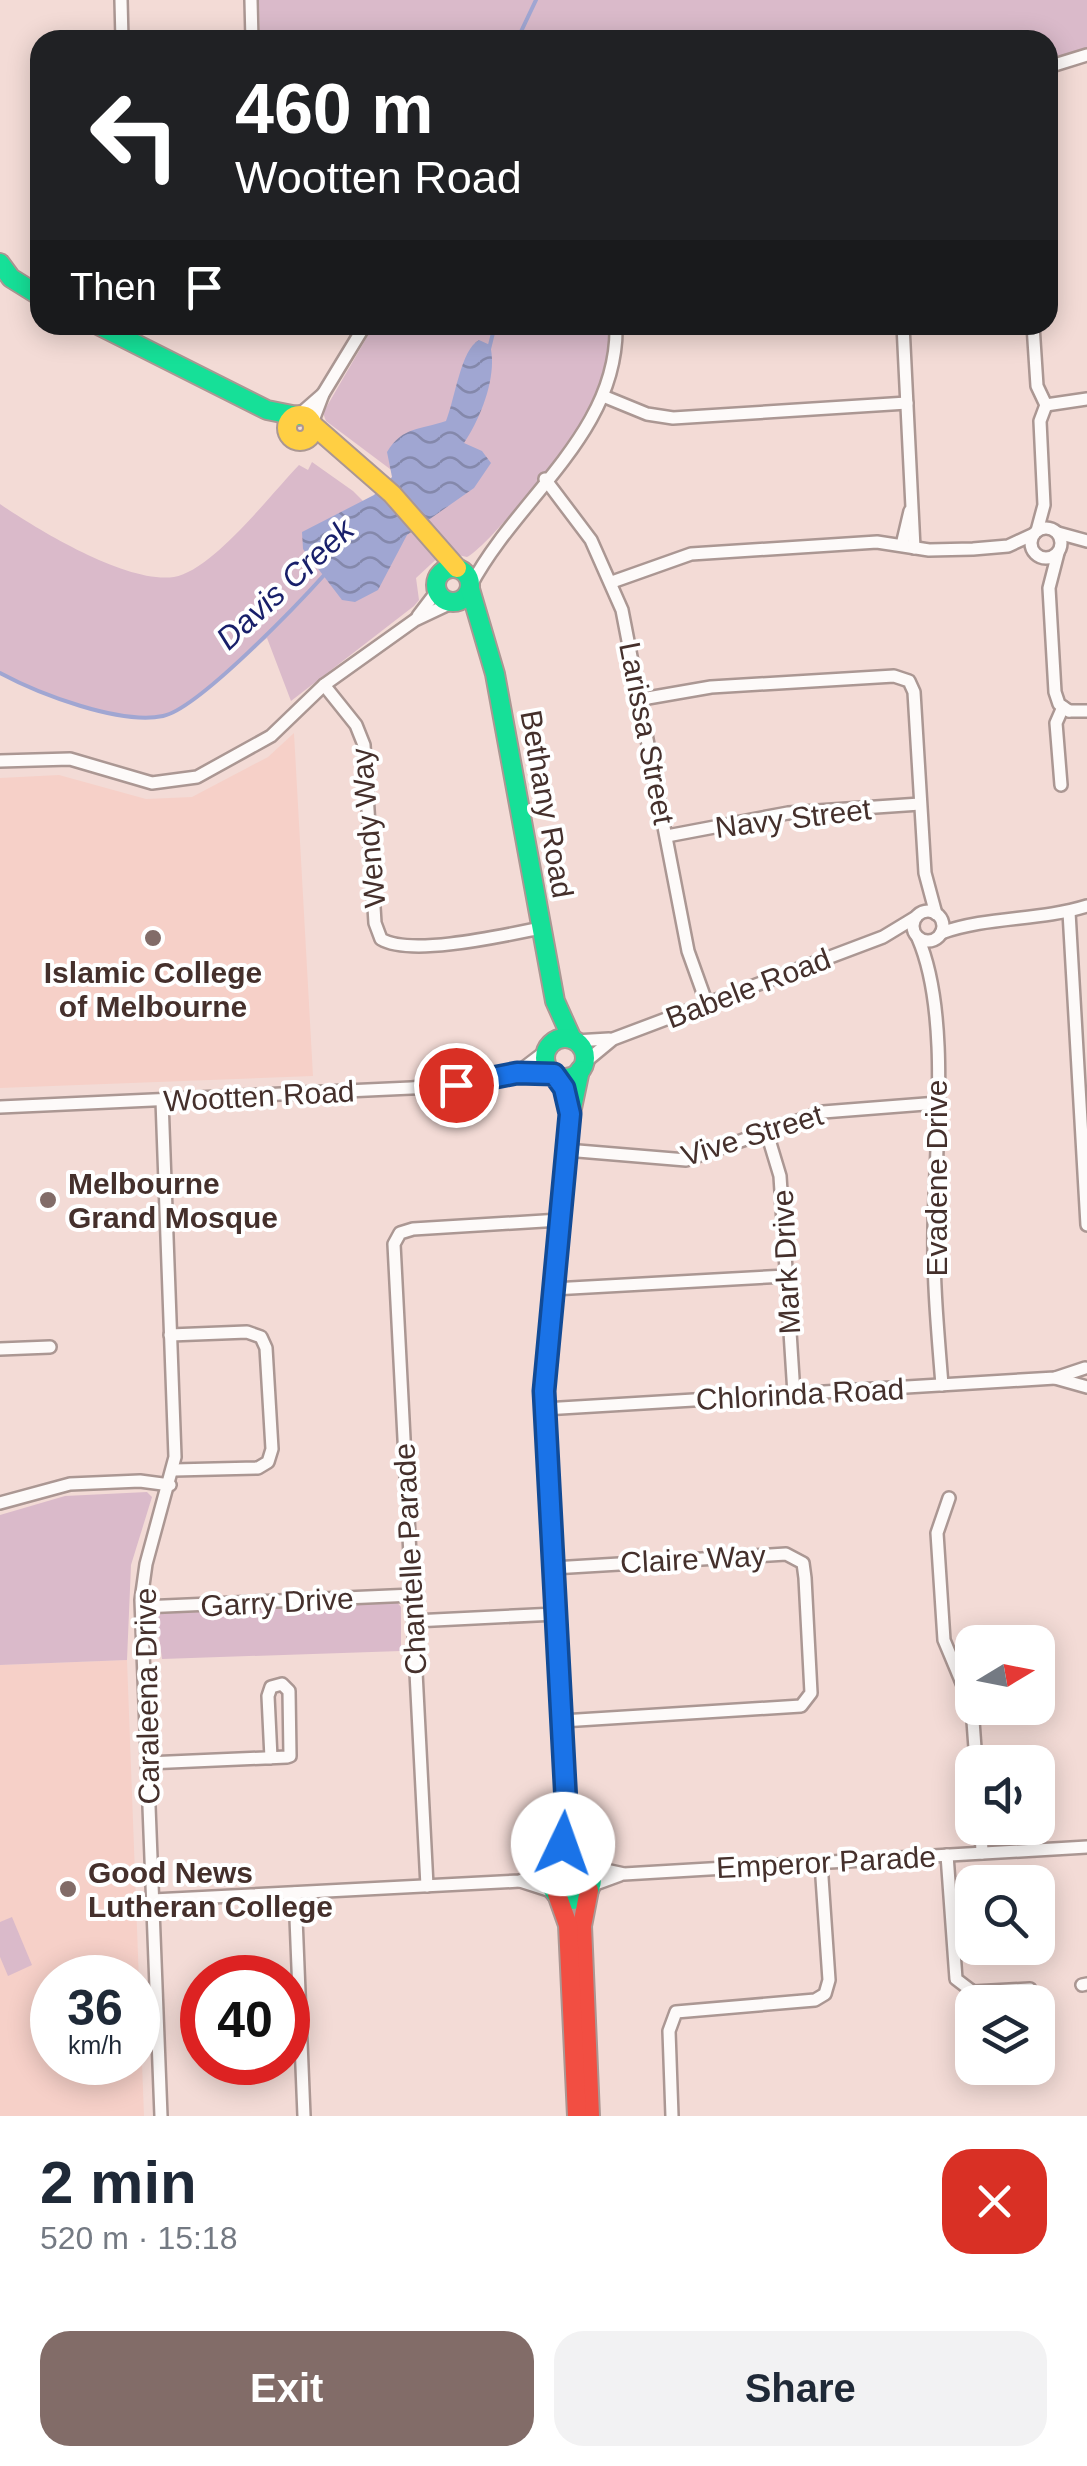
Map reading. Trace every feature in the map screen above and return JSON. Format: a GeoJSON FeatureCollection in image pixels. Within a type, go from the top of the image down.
{"type":"FeatureCollection","features":[{"type":"Feature","properties":{"kind":"street"},"geometry":{"type":"LineString","coordinates":[[121,0],[122,30]]}},
{"type":"Feature","properties":{"kind":"street"},"geometry":{"type":"LineString","coordinates":[[251,0],[252,30]]}},
{"type":"Feature","properties":{"kind":"street"},"geometry":{"type":"LineString","coordinates":[[1058,64],[1087,56]]}},
{"type":"Feature","properties":{"kind":"street"},"geometry":{"type":"LineString","coordinates":[[0,263],[11,278],[30,290]]}},
{"type":"Feature","properties":{"kind":"street"},"geometry":{"type":"LineString","coordinates":[[118,335],[302,425],[360,335]]}},
{"type":"Feature","properties":{"kind":"street"},"geometry":{"type":"LineString","coordinates":[[0,761],[70,759],[140,781],[176,782],[204,773],[271,736],[324,685],[445,594],[470,587],[490,549],[578,442],[603,396],[614,363],[615,335]]}},
{"type":"Feature","properties":{"kind":"street"},"geometry":{"type":"LineString","coordinates":[[904,335],[913,498],[908,546]]}},
{"type":"Feature","properties":{"kind":"street"},"geometry":{"type":"LineString","coordinates":[[1034,335],[1038,386],[1046,405],[1040,420],[1044,505],[1035,554],[1049,588]]}},
{"type":"Feature","properties":{"kind":"street"},"geometry":{"type":"LineString","coordinates":[[603,396],[647,414],[673,418],[908,404]]}},
{"type":"Feature","properties":{"kind":"street"},"geometry":{"type":"LineString","coordinates":[[1046,405],[1087,399]]}},
{"type":"Feature","properties":{"kind":"street","name":"Bethany Road"},"geometry":{"type":"LineString","coordinates":[[302,425],[392,494],[470,587],[476,620],[495,674],[554,1001],[573,1040]]}},
{"type":"Feature","properties":{"kind":"street","name":"Larissa Street"},"geometry":{"type":"LineString","coordinates":[[545,479],[583,527],[612,582],[628,630],[688,951],[707,1004]]}},
{"type":"Feature","properties":{"kind":"street"},"geometry":{"type":"LineString","coordinates":[[1044,505],[1062,541],[1049,588],[1055,692],[1066,709],[1087,712]]}},
{"type":"Feature","properties":{"kind":"street"},"geometry":{"type":"LineString","coordinates":[[1008,546],[1036,532],[1057,532],[1086,541]]}},
{"type":"Feature","properties":{"kind":"street","name":"Bethany Road"},"geometry":{"type":"LineString","coordinates":[[429,540],[445,594]]}},
{"type":"Feature","properties":{"kind":"street"},"geometry":{"type":"LineString","coordinates":[[612,582],[681,555],[877,542],[908,546],[1008,546],[1049,558],[1086,541]]}},
{"type":"Feature","properties":{"kind":"street"},"geometry":{"type":"LineString","coordinates":[[445,594],[446,570],[458,569],[490,549]]}},
{"type":"Feature","properties":{"kind":"street"},"geometry":{"type":"LineString","coordinates":[[445,594],[476,620]]}},
{"type":"Feature","properties":{"kind":"street"},"geometry":{"type":"LineString","coordinates":[[642,699],[711,687],[894,676],[908,681],[914,692],[925,873],[942,922],[939,935]]}},
{"type":"Feature","properties":{"kind":"street","name":"Wendy Way"},"geometry":{"type":"LineString","coordinates":[[324,685],[356,726],[364,745],[376,924],[381,939],[398,945],[444,943],[541,928]]}},
{"type":"Feature","properties":{"kind":"street"},"geometry":{"type":"LineString","coordinates":[[1061,785],[1056,723],[1066,709]]}},
{"type":"Feature","properties":{"kind":"street","name":"Navy Street"},"geometry":{"type":"LineString","coordinates":[[667,836],[788,812],[920,804]]}},
{"type":"Feature","properties":{"kind":"street"},"geometry":{"type":"LineString","coordinates":[[925,873],[912,929],[918,938],[976,922],[1068,912],[1087,906]]}},
{"type":"Feature","properties":{"kind":"street"},"geometry":{"type":"LineString","coordinates":[[916,916],[926,911],[976,922]]}},
{"type":"Feature","properties":{"kind":"street"},"geometry":{"type":"LineString","coordinates":[[1068,912],[1087,1225]]}},
{"type":"Feature","properties":{"kind":"street","name":"Babele Road"},"geometry":{"type":"LineString","coordinates":[[573,1040],[613,1039],[883,937],[916,916]]}},
{"type":"Feature","properties":{"kind":"street","name":"Evadene Drive"},"geometry":{"type":"LineString","coordinates":[[930,972],[939,935]]}},
{"type":"Feature","properties":{"kind":"street","name":"Babele Road"},"geometry":{"type":"LineString","coordinates":[[883,937],[918,938]]}},
{"type":"Feature","properties":{"kind":"street","name":"Evadene Drive"},"geometry":{"type":"LineString","coordinates":[[918,938],[930,972],[938,1103],[934,1254],[942,1385]]}},
{"type":"Feature","properties":{"kind":"street","name":"Bethany Road"},"geometry":{"type":"LineString","coordinates":[[548,1048],[554,1001]]}},
{"type":"Feature","properties":{"kind":"street"},"geometry":{"type":"LineString","coordinates":[[570,1114],[556,1075],[546,1064],[548,1048],[560,1038],[573,1040],[583,1050],[566,1150],[544,1409],[567,1822],[550,1882],[568,1926],[577,2116]]}},
{"type":"Feature","properties":{"kind":"street","name":"Babele Road"},"geometry":{"type":"LineString","coordinates":[[582,1067],[613,1039]]}},
{"type":"Feature","properties":{"kind":"street","name":"Wootten Road"},"geometry":{"type":"LineString","coordinates":[[517,1073],[548,1048]]}},
{"type":"Feature","properties":{"kind":"street"},"geometry":{"type":"LineString","coordinates":[[556,1075],[570,1077],[582,1067]]}},
{"type":"Feature","properties":{"kind":"street","name":"Wootten Road"},"geometry":{"type":"LineString","coordinates":[[0,1107],[456,1085],[517,1073],[556,1075]]}},
{"type":"Feature","properties":{"kind":"street","name":"Caraleena Drive"},"geometry":{"type":"LineString","coordinates":[[161,2116],[142,1607],[146,1564],[174,1470],[162,1100]]}},
{"type":"Feature","properties":{"kind":"street","name":"Vive Street"},"geometry":{"type":"LineString","coordinates":[[566,1150],[686,1160],[830,1110],[938,1103]]}},
{"type":"Feature","properties":{"kind":"street","name":"Mark Drive"},"geometry":{"type":"LineString","coordinates":[[767,1133],[780,1176],[794,1394]]}},
{"type":"Feature","properties":{"kind":"street","name":"Chantelle Parade"},"geometry":{"type":"LineString","coordinates":[[428,1886],[394,1250],[400,1234],[413,1228],[560,1220]]}},
{"type":"Feature","properties":{"kind":"street"},"geometry":{"type":"LineString","coordinates":[[554,1289],[786,1276]]}},
{"type":"Feature","properties":{"kind":"street"},"geometry":{"type":"LineString","coordinates":[[170,1335],[248,1332],[261,1337],[266,1345],[272,1449],[270,1459],[258,1468],[174,1470]]}},
{"type":"Feature","properties":{"kind":"street"},"geometry":{"type":"LineString","coordinates":[[0,1349],[50,1347]]}},
{"type":"Feature","properties":{"kind":"street"},"geometry":{"type":"LineString","coordinates":[[1086,1365],[1087,1386]]}},
{"type":"Feature","properties":{"kind":"street","name":"Chlorinda Road"},"geometry":{"type":"LineString","coordinates":[[1055,1378],[1086,1365]]}},
{"type":"Feature","properties":{"kind":"street","name":"Chlorinda Road"},"geometry":{"type":"LineString","coordinates":[[544,1409],[1055,1378],[1087,1386]]}},
{"type":"Feature","properties":{"kind":"street"},"geometry":{"type":"LineString","coordinates":[[0,1504],[70,1484],[140,1480],[170,1486]]}},
{"type":"Feature","properties":{"kind":"street"},"geometry":{"type":"LineString","coordinates":[[950,1498],[938,1534],[944,1640],[972,1707],[975,1745]]}},
{"type":"Feature","properties":{"kind":"street","name":"Claire Way"},"geometry":{"type":"LineString","coordinates":[[553,1568],[786,1554],[803,1563],[805,1578],[811,1693],[801,1706],[562,1721]]}},
{"type":"Feature","properties":{"kind":"street","name":"Garry Drive"},"geometry":{"type":"LineString","coordinates":[[142,1607],[414,1595]]}},
{"type":"Feature","properties":{"kind":"street"},"geometry":{"type":"LineString","coordinates":[[414,1621],[556,1614]]}},
{"type":"Feature","properties":{"kind":"street"},"geometry":{"type":"LineString","coordinates":[[147,1763],[271,1758],[287,1757],[292,1748],[289,1691],[282,1684],[272,1687],[268,1696],[271,1758]]}},
{"type":"Feature","properties":{"kind":"street"},"geometry":{"type":"LineString","coordinates":[[567,1822],[586,1864],[590,1888],[582,1926],[590,2116]]}},
{"type":"Feature","properties":{"kind":"street"},"geometry":{"type":"LineString","coordinates":[[982,1845],[982,1853]]}},
{"type":"Feature","properties":{"kind":"street","name":"Emperor Parade"},"geometry":{"type":"LineString","coordinates":[[586,1864],[624,1874],[1087,1847]]}},
{"type":"Feature","properties":{"kind":"street"},"geometry":{"type":"LineString","coordinates":[[948,1855],[961,1985]]}},
{"type":"Feature","properties":{"kind":"street"},"geometry":{"type":"LineString","coordinates":[[153,1900],[520,1881],[568,1858],[586,1864]]}},
{"type":"Feature","properties":{"kind":"street"},"geometry":{"type":"LineString","coordinates":[[672,2116],[669,2031],[676,2012],[816,2000],[825,1994],[829,1980],[821,1863]]}},
{"type":"Feature","properties":{"kind":"street","name":"Emperor Parade"},"geometry":{"type":"LineString","coordinates":[[590,1888],[624,1874]]}},
{"type":"Feature","properties":{"kind":"street"},"geometry":{"type":"LineString","coordinates":[[520,1881],[574,1900],[590,1888]]}},
{"type":"Feature","properties":{"kind":"street"},"geometry":{"type":"LineString","coordinates":[[294,1893],[304,2116]]}},
{"type":"Feature","properties":{"kind":"shaded area"},"geometry":{"type":"Polygon","coordinates":[[[259,0],[1087,0],[1087,49],[1058,57],[1058,30],[260,30],[259,0]]]}},
{"type":"Feature","properties":{"kind":"shaded area"},"geometry":{"type":"Polygon","coordinates":[[[368,335],[610,335],[606,369],[590,409],[516,508],[467,557],[444,552],[416,578],[419,600],[414,606],[291,701],[267,638],[194,698],[170,714],[154,718],[84,706],[0,673],[0,504],[84,553],[155,577],[174,577],[206,561],[299,465],[308,470],[312,462],[353,491],[385,523],[398,475],[326,421],[323,413],[368,335]]]}},
{"type":"Feature","properties":{"kind":"shaded area","name":"Islamic College of Melbourne"},"geometry":{"type":"Polygon","coordinates":[[[294,733],[313,1076],[0,1088],[0,778],[59,775],[146,799],[192,797],[268,757],[294,733]]]}},
{"type":"Feature","properties":{"kind":"shaded area"},"geometry":{"type":"Polygon","coordinates":[[[147,1492],[152,1497],[131,1565],[127,1660],[0,1665],[0,1515],[65,1496],[147,1492]]]}},
{"type":"Feature","properties":{"kind":"shaded area"},"geometry":{"type":"Polygon","coordinates":[[[396,1601],[401,1607],[401,1651],[162,1659],[156,1613],[160,1611],[396,1601]]]}},
{"type":"Feature","properties":{"kind":"shaded area","name":"Good News Lutheran College"},"geometry":{"type":"Polygon","coordinates":[[[127,1660],[138,1955],[30,1955],[30,2085],[143,2085],[144,2116],[0,2116],[0,1665],[127,1660]]]}},
{"type":"Feature","properties":{"kind":"shaded area"},"geometry":{"type":"Polygon","coordinates":[[[12,1917],[30,1960],[30,1966],[8,1976],[0,1957],[0,1922],[12,1917]]]}},
{"type":"Feature","properties":{"kind":"water"},"geometry":{"type":"Polygon","coordinates":[[[479,340],[490,345],[490,383],[464,443],[482,451],[491,463],[474,488],[407,535],[378,590],[355,602],[342,600],[303,549],[302,532],[374,495],[392,477],[387,452],[399,437],[446,421],[463,364],[479,340]]]}},
{"type":"Feature","properties":{"kind":"waterway","name":"Davis Creek"},"geometry":{"type":"LineString","coordinates":[[522,30],[536,0]]}},
{"type":"Feature","properties":{"kind":"waterway","name":"Davis Creek"},"geometry":{"type":"LineString","coordinates":[[489,349],[492,335]]}},
{"type":"Feature","properties":{"kind":"waterway","name":"Davis Creek"},"geometry":{"type":"LineString","coordinates":[[0,673],[57,698],[103,712],[145,718],[163,716],[179,709],[223,676],[326,573]]}},
{"type":"Feature","properties":{"kind":"traffic: fast"},"geometry":{"type":"LineString","coordinates":[[0,263],[11,278],[30,290]]}},
{"type":"Feature","properties":{"kind":"traffic: fast"},"geometry":{"type":"LineString","coordinates":[[118,335],[267,410],[297,416]]}},
{"type":"Feature","properties":{"kind":"traffic: fast"},"geometry":{"type":"LineString","coordinates":[[453,568],[465,573],[470,585],[465,597],[453,602],[441,597],[436,585],[441,573],[453,568]]}},
{"type":"Feature","properties":{"kind":"traffic: fast"},"geometry":{"type":"LineString","coordinates":[[470,589],[495,674],[555,1001],[572,1039]]}},
{"type":"Feature","properties":{"kind":"traffic: fast"},"geometry":{"type":"LineString","coordinates":[[565,1038],[579,1044],[585,1058],[579,1072],[565,1078],[551,1072],[545,1058],[551,1044],[565,1038]]}},
{"type":"Feature","properties":{"kind":"traffic: fast"},"geometry":{"type":"LineString","coordinates":[[580,1070],[571,1113],[544,1391],[567,1821],[584,1863]]}},
{"type":"Feature","properties":{"kind":"traffic: fast"},"geometry":{"type":"LineString","coordinates":[[571,1858],[586,1864],[592,1879],[586,1894],[571,1900],[556,1894],[550,1879],[556,1864],[571,1858]]}},
{"type":"Feature","properties":{"kind":"traffic: slow"},"geometry":{"type":"LineString","coordinates":[[300,415],[309,419],[313,428],[309,437],[300,441],[291,437],[287,428],[291,419],[300,415]]}},
{"type":"Feature","properties":{"kind":"traffic: slow"},"geometry":{"type":"LineString","coordinates":[[313,425],[392,494],[457,568]]}},
{"type":"Feature","properties":{"kind":"traffic: jam"},"geometry":{"type":"LineString","coordinates":[[589,1890],[582,1926],[590,2116]]}},
{"type":"Feature","properties":{"kind":"traffic: jam"},"geometry":{"type":"LineString","coordinates":[[557,1894],[568,1925],[577,2116]]}},
{"type":"Feature","properties":{"kind":"place","name":"Islamic College of Melbourne"},"geometry":{"type":"Point","coordinates":[153,938]}},
{"type":"Feature","properties":{"kind":"place","name":"Melbourne Grand Mosque"},"geometry":{"type":"Point","coordinates":[48,1200]}},
{"type":"Feature","properties":{"kind":"place","name":"Good News Lutheran College"},"geometry":{"type":"Point","coordinates":[68,1889]}},
{"type":"Feature","properties":{"kind":"route"},"geometry":{"type":"LineString","coordinates":[[456,1085],[517,1073],[554,1074],[564,1088],[570,1114],[544,1391],[567,1822],[563,1844]]}}]}
